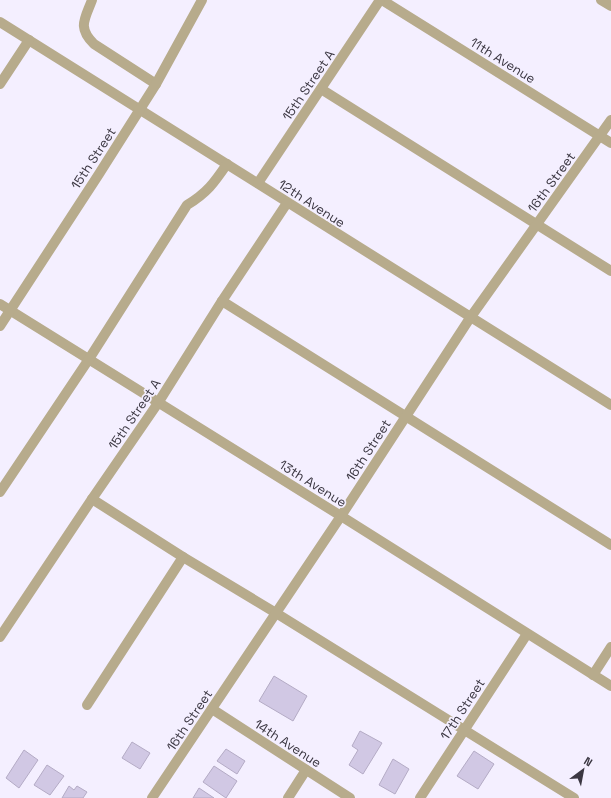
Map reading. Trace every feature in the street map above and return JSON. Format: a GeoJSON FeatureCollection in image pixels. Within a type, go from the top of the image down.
{"type":"FeatureCollection","features":[{"type":"Feature","properties":{"kind":"street"},"geometry":{"type":"LineString","coordinates":[[92,0],[84,22],[86,37],[94,44],[156,84]]}},
{"type":"Feature","properties":{"kind":"street","name":"15th Street"},"geometry":{"type":"LineString","coordinates":[[0,326],[156,84],[202,0]]}},
{"type":"Feature","properties":{"kind":"street","name":"15th Street A"},"geometry":{"type":"LineString","coordinates":[[258,184],[381,0]]}},
{"type":"Feature","properties":{"kind":"street","name":"11th Avenue"},"geometry":{"type":"LineString","coordinates":[[381,0],[611,143]]}},
{"type":"Feature","properties":{"kind":"street"},"geometry":{"type":"LineString","coordinates":[[602,0],[611,6]]}},
{"type":"Feature","properties":{"kind":"street","name":"12th Avenue"},"geometry":{"type":"LineString","coordinates":[[0,22],[611,406]]}},
{"type":"Feature","properties":{"kind":"street"},"geometry":{"type":"LineString","coordinates":[[0,84],[29,40]]}},
{"type":"Feature","properties":{"kind":"street"},"geometry":{"type":"LineString","coordinates":[[321,89],[611,271]]}},
{"type":"Feature","properties":{"kind":"street","name":"16th Street"},"geometry":{"type":"LineString","coordinates":[[152,798],[342,516],[470,318],[611,120]]}},
{"type":"Feature","properties":{"kind":"street"},"geometry":{"type":"LineString","coordinates":[[0,492],[187,205],[200,198],[211,187],[227,164]]}},
{"type":"Feature","properties":{"kind":"street","name":"15th Street A"},"geometry":{"type":"LineString","coordinates":[[0,637],[158,403],[222,301],[287,203]]}},
{"type":"Feature","properties":{"kind":"street"},"geometry":{"type":"LineString","coordinates":[[222,301],[611,545]]}},
{"type":"Feature","properties":{"kind":"street","name":"13th Avenue"},"geometry":{"type":"LineString","coordinates":[[0,304],[342,516],[611,686]]}},
{"type":"Feature","properties":{"kind":"street"},"geometry":{"type":"LineString","coordinates":[[92,499],[183,557],[574,798]]}},
{"type":"Feature","properties":{"kind":"street"},"geometry":{"type":"LineString","coordinates":[[87,705],[183,557]]}},
{"type":"Feature","properties":{"kind":"street","name":"17th Street"},"geometry":{"type":"LineString","coordinates":[[420,798],[527,634]]}},
{"type":"Feature","properties":{"kind":"street"},"geometry":{"type":"LineString","coordinates":[[593,675],[611,647]]}},
{"type":"Feature","properties":{"kind":"street","name":"14th Avenue"},"geometry":{"type":"LineString","coordinates":[[212,709],[350,798]]}},
{"type":"Feature","properties":{"kind":"street"},"geometry":{"type":"LineString","coordinates":[[288,798],[306,770]]}},
{"type":"Feature","properties":{"kind":"building"},"geometry":{"type":"Polygon","coordinates":[[[274,676],[307,696],[293,721],[259,701],[274,676]]]}},
{"type":"Feature","properties":{"kind":"building"},"geometry":{"type":"Polygon","coordinates":[[[360,731],[382,743],[363,774],[349,765],[358,750],[352,746],[360,731]]]}},
{"type":"Feature","properties":{"kind":"building"},"geometry":{"type":"Polygon","coordinates":[[[132,742],[150,753],[140,769],[122,758],[132,742]]]}},
{"type":"Feature","properties":{"kind":"building"},"geometry":{"type":"Polygon","coordinates":[[[226,749],[245,761],[237,774],[217,761],[226,749]]]}},
{"type":"Feature","properties":{"kind":"building"},"geometry":{"type":"Polygon","coordinates":[[[24,750],[38,760],[19,788],[6,778],[24,750]]]}},
{"type":"Feature","properties":{"kind":"building"},"geometry":{"type":"Polygon","coordinates":[[[474,751],[494,764],[478,789],[457,776],[474,751]]]}},
{"type":"Feature","properties":{"kind":"building"},"geometry":{"type":"Polygon","coordinates":[[[393,759],[409,769],[395,794],[379,785],[393,759]]]}},
{"type":"Feature","properties":{"kind":"building"},"geometry":{"type":"Polygon","coordinates":[[[47,765],[64,776],[50,795],[34,785],[47,765]]]}},
{"type":"Feature","properties":{"kind":"building"},"geometry":{"type":"Polygon","coordinates":[[[214,766],[237,781],[226,798],[203,782],[214,766]]]}},
{"type":"Feature","properties":{"kind":"building"},"geometry":{"type":"Polygon","coordinates":[[[69,786],[74,790],[77,786],[87,792],[83,798],[62,798],[69,786]]]}},
{"type":"Feature","properties":{"kind":"building"},"geometry":{"type":"Polygon","coordinates":[[[199,788],[214,798],[193,798],[199,788]]]}}]}
